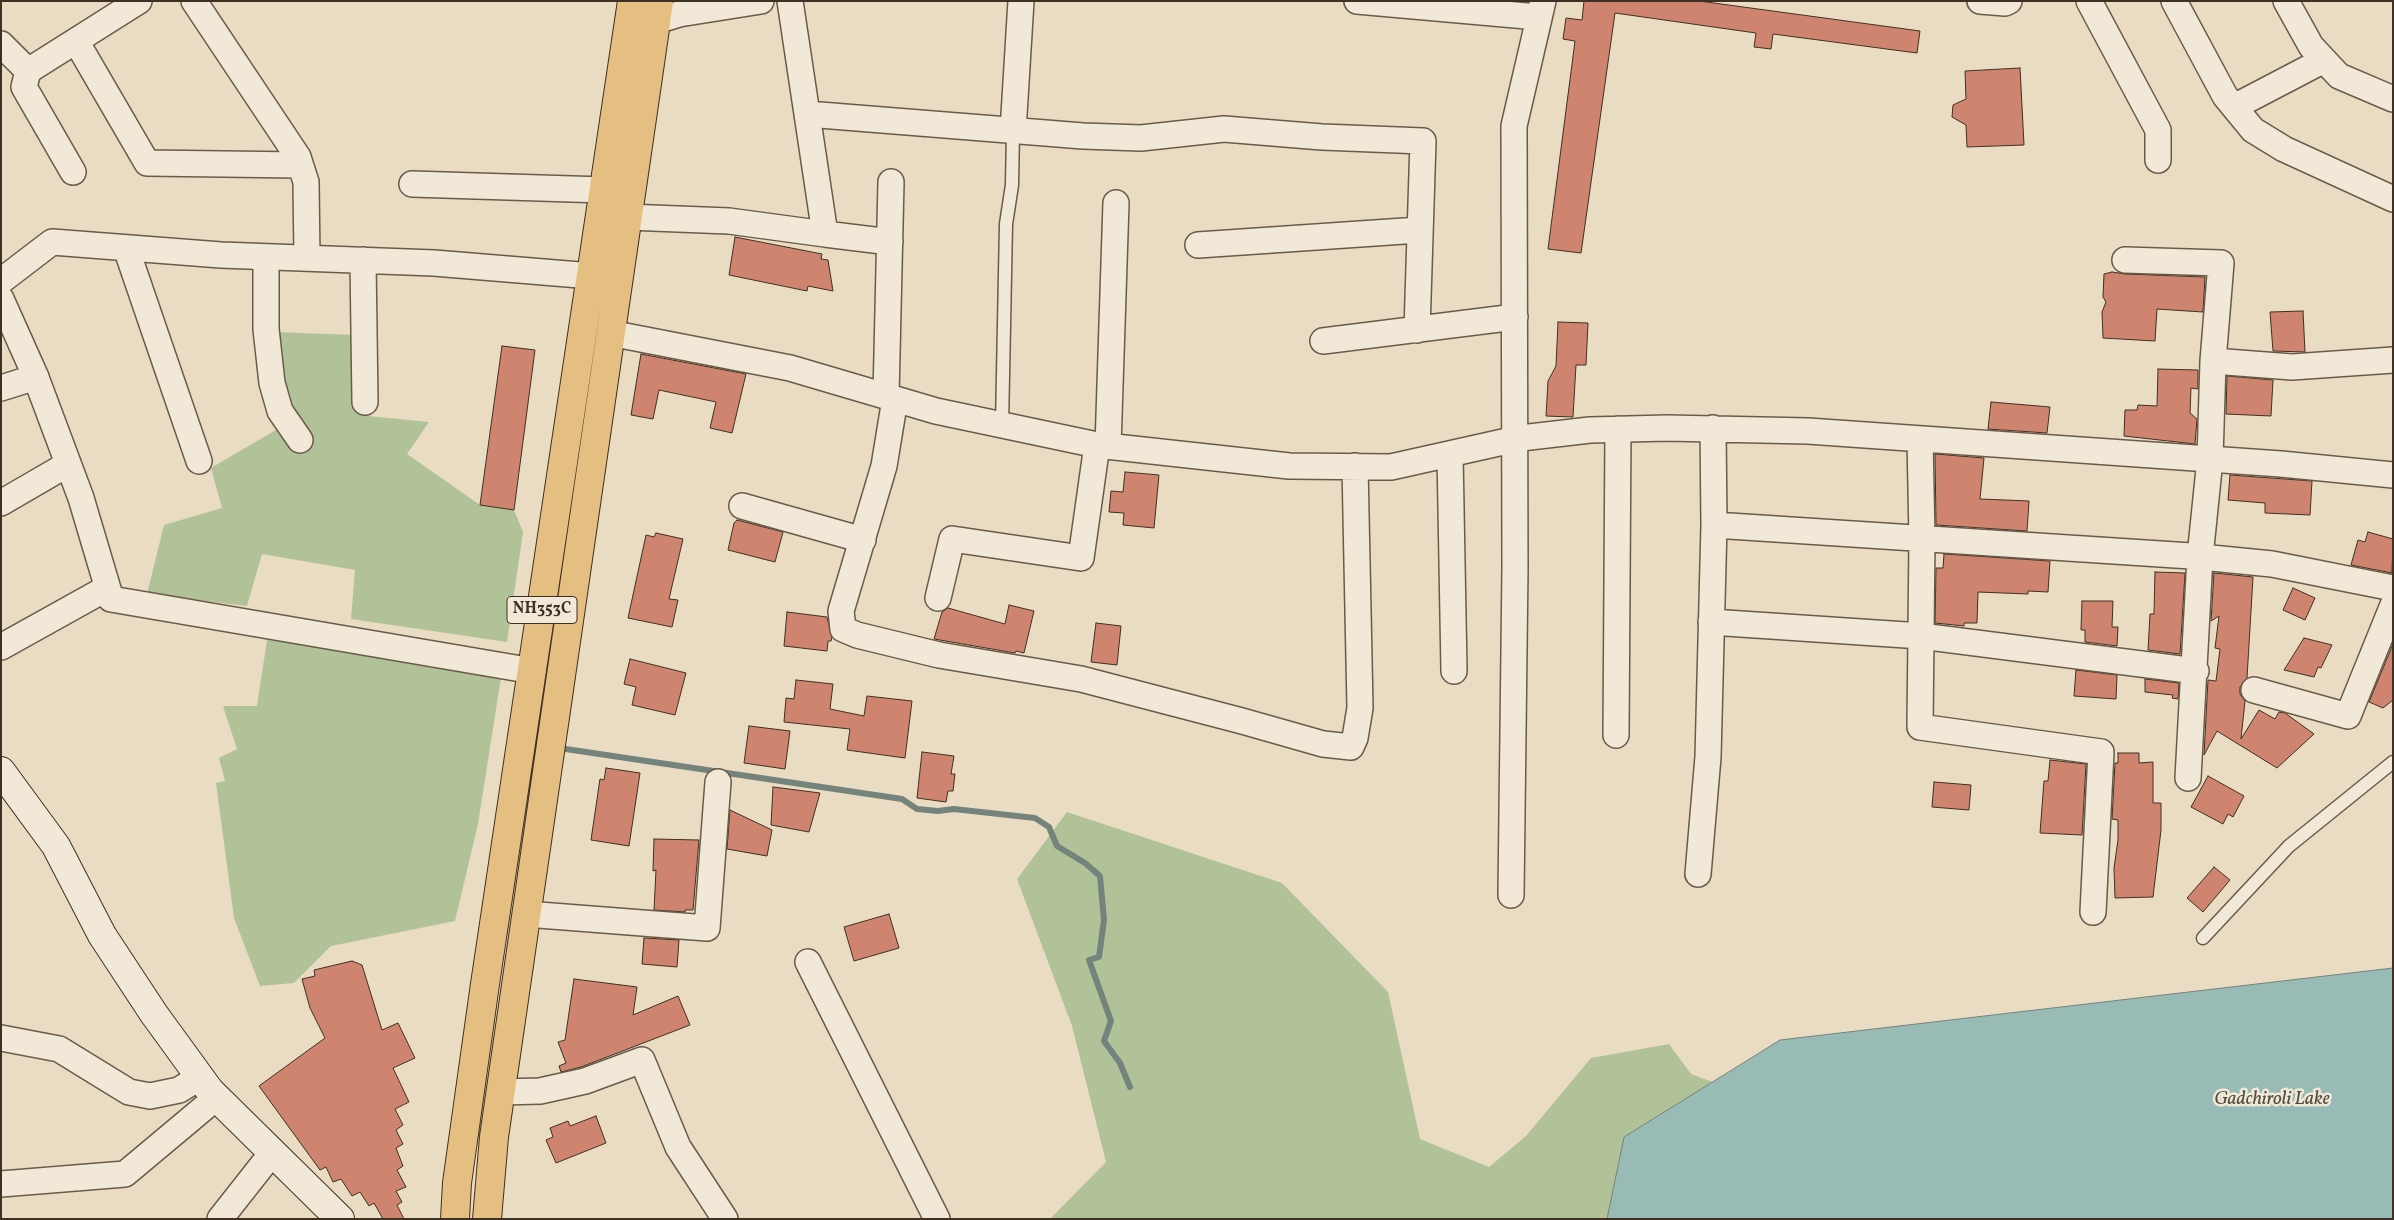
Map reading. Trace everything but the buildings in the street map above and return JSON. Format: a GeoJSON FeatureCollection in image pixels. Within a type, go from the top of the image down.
{"type":"FeatureCollection","features":[{"type":"Feature","properties":{"kind":"highway","name":"NH353C"},"geometry":{"type":"LineString","coordinates":[[455,1219],[457,1183],[484,993],[632,1]]}},
{"type":"Feature","properties":{"kind":"highway","name":"NH353C"},"geometry":{"type":"LineString","coordinates":[[488,1219],[494,1137],[500,1092],[658,11]]}},
{"type":"Feature","properties":{"kind":"street"},"geometry":{"type":"LineString","coordinates":[[72,172],[24,87],[28,72],[139,1]]}},
{"type":"Feature","properties":{"kind":"street"},"geometry":{"type":"LineString","coordinates":[[194,1],[298,157],[306,182],[306,258]]}},
{"type":"Feature","properties":{"kind":"street"},"geometry":{"type":"LineString","coordinates":[[658,11],[679,14],[761,1]]}},
{"type":"Feature","properties":{"kind":"street"},"geometry":{"type":"LineString","coordinates":[[790,1],[824,234]]}},
{"type":"Feature","properties":{"kind":"street"},"geometry":{"type":"LineString","coordinates":[[1012,131],[1021,1]]}},
{"type":"Feature","properties":{"kind":"street"},"geometry":{"type":"LineString","coordinates":[[1358,1],[1541,9],[1514,126],[1515,568],[1511,895]]}},
{"type":"Feature","properties":{"kind":"street"},"geometry":{"type":"LineString","coordinates":[[1980,1],[2005,3],[2009,1]]}},
{"type":"Feature","properties":{"kind":"street"},"geometry":{"type":"LineString","coordinates":[[2089,1],[2158,130],[2158,160]]}},
{"type":"Feature","properties":{"kind":"street"},"geometry":{"type":"LineString","coordinates":[[2174,1],[2225,96],[2254,130],[2284,149],[2393,199]]}},
{"type":"Feature","properties":{"kind":"street"},"geometry":{"type":"LineString","coordinates":[[2286,1],[2311,46],[2339,76],[2393,99]]}},
{"type":"Feature","properties":{"kind":"street"},"geometry":{"type":"LineString","coordinates":[[76,41],[146,164],[300,164]]}},
{"type":"Feature","properties":{"kind":"street"},"geometry":{"type":"LineString","coordinates":[[1,44],[28,72]]}},
{"type":"Feature","properties":{"kind":"street"},"geometry":{"type":"LineString","coordinates":[[2234,107],[2324,60]]}},
{"type":"Feature","properties":{"kind":"street"},"geometry":{"type":"LineString","coordinates":[[807,114],[1012,131],[1142,138],[1224,129],[1322,137],[1422,141],[1417,330]]}},
{"type":"Feature","properties":{"kind":"street"},"geometry":{"type":"LineString","coordinates":[[891,182],[890,398],[884,466],[840,611],[843,629],[856,635],[974,662],[1081,679],[1242,720],[1323,744],[1351,747],[1355,738],[1360,708],[1355,466]]}},
{"type":"Feature","properties":{"kind":"street"},"geometry":{"type":"LineString","coordinates":[[412,184],[604,190]]}},
{"type":"Feature","properties":{"kind":"street"},"geometry":{"type":"LineString","coordinates":[[938,598],[952,539],[1081,558],[1103,445],[1116,203]]}},
{"type":"Feature","properties":{"kind":"street"},"geometry":{"type":"LineString","coordinates":[[627,217],[729,221],[890,242]]}},
{"type":"Feature","properties":{"kind":"street"},"geometry":{"type":"LineString","coordinates":[[1198,245],[1419,230]]}},
{"type":"Feature","properties":{"kind":"street"},"geometry":{"type":"LineString","coordinates":[[1,281],[52,242],[266,257],[434,263],[592,276]]}},
{"type":"Feature","properties":{"kind":"street"},"geometry":{"type":"LineString","coordinates":[[126,248],[199,461]]}},
{"type":"Feature","properties":{"kind":"street"},"geometry":{"type":"LineString","coordinates":[[266,257],[266,329],[272,383],[280,411],[300,440]]}},
{"type":"Feature","properties":{"kind":"street"},"geometry":{"type":"LineString","coordinates":[[363,260],[365,402]]}},
{"type":"Feature","properties":{"kind":"street"},"geometry":{"type":"LineString","coordinates":[[2125,260],[2221,264],[2213,360],[2210,459],[2200,557],[2196,671],[2188,778]]}},
{"type":"Feature","properties":{"kind":"street"},"geometry":{"type":"LineString","coordinates":[[1,299],[36,377],[81,498],[110,598],[533,671]]}},
{"type":"Feature","properties":{"kind":"street"},"geometry":{"type":"LineString","coordinates":[[1323,341],[1515,318]]}},
{"type":"Feature","properties":{"kind":"street"},"geometry":{"type":"LineString","coordinates":[[610,333],[790,368],[936,411],[1103,445],[1288,466],[1391,467],[1515,440],[1590,430],[1713,428],[1808,431],[2210,459],[2393,475]]}},
{"type":"Feature","properties":{"kind":"street"},"geometry":{"type":"LineString","coordinates":[[2213,360],[2292,367],[2393,360]]}},
{"type":"Feature","properties":{"kind":"street"},"geometry":{"type":"LineString","coordinates":[[1,388],[36,377]]}},
{"type":"Feature","properties":{"kind":"street"},"geometry":{"type":"LineString","coordinates":[[1698,874],[1708,757],[1714,525],[1713,428]]}},
{"type":"Feature","properties":{"kind":"street"},"geometry":{"type":"LineString","coordinates":[[1616,735],[1618,429]]}},
{"type":"Feature","properties":{"kind":"street"},"geometry":{"type":"LineString","coordinates":[[1920,439],[1922,539],[1920,727],[2101,752],[2094,912]]}},
{"type":"Feature","properties":{"kind":"street"},"geometry":{"type":"LineString","coordinates":[[1450,454],[1454,671]]}},
{"type":"Feature","properties":{"kind":"street"},"geometry":{"type":"LineString","coordinates":[[1,503],[68,464]]}},
{"type":"Feature","properties":{"kind":"street"},"geometry":{"type":"LineString","coordinates":[[742,506],[863,540]]}},
{"type":"Feature","properties":{"kind":"street"},"geometry":{"type":"LineString","coordinates":[[1714,525],[2200,557],[2272,564],[2393,588]]}},
{"type":"Feature","properties":{"kind":"street"},"geometry":{"type":"LineString","coordinates":[[1,647],[107,588]]}},
{"type":"Feature","properties":{"kind":"street"},"geometry":{"type":"LineString","coordinates":[[2254,690],[2348,716],[2393,605]]}},
{"type":"Feature","properties":{"kind":"street"},"geometry":{"type":"LineString","coordinates":[[1711,622],[1921,636],[2196,671]]}},
{"type":"Feature","properties":{"kind":"street"},"geometry":{"type":"LineString","coordinates":[[1,771],[56,846],[102,935],[154,1014],[208,1087],[340,1219]]}},
{"type":"Feature","properties":{"kind":"street"},"geometry":{"type":"LineString","coordinates":[[526,914],[707,928],[718,782]]}},
{"type":"Feature","properties":{"kind":"street"},"geometry":{"type":"LineString","coordinates":[[808,962],[937,1219]]}},
{"type":"Feature","properties":{"kind":"street"},"geometry":{"type":"LineString","coordinates":[[1,1038],[59,1049],[129,1092],[150,1096],[208,1087]]}},
{"type":"Feature","properties":{"kind":"street"},"geometry":{"type":"LineString","coordinates":[[500,1092],[540,1091],[585,1081],[642,1060],[678,1147],[725,1219]]}},
{"type":"Feature","properties":{"kind":"street"},"geometry":{"type":"LineString","coordinates":[[1,1184],[124,1174],[208,1087]]}},
{"type":"Feature","properties":{"kind":"street"},"geometry":{"type":"LineString","coordinates":[[220,1219],[272,1153]]}},
{"type":"Feature","properties":{"kind":"lane"},"geometry":{"type":"LineString","coordinates":[[1002,425],[1006,224],[1012,185],[1012,131]]}},
{"type":"Feature","properties":{"kind":"lane"},"geometry":{"type":"LineString","coordinates":[[2203,938],[2289,846],[2393,762]]}},
{"type":"Feature","properties":{"kind":"green space"},"geometry":{"type":"Polygon","coordinates":[[[275,332],[355,335],[356,394],[368,416],[429,422],[407,454],[480,505],[514,510],[523,532],[507,642],[351,619],[355,570],[262,554],[247,606],[147,594],[164,525],[222,508],[211,468],[281,427],[283,395],[275,332]]]}},
{"type":"Feature","properties":{"kind":"green space"},"geometry":{"type":"Polygon","coordinates":[[[267,640],[502,671],[478,824],[455,921],[331,946],[294,983],[260,986],[234,918],[216,783],[225,781],[219,758],[237,749],[223,706],[257,706],[267,640]]]}},
{"type":"Feature","properties":{"kind":"green space"},"geometry":{"type":"Polygon","coordinates":[[[1067,812],[1282,883],[1388,992],[1420,1139],[1489,1167],[1526,1136],[1591,1058],[1669,1044],[1691,1074],[1713,1082],[1624,1137],[1607,1219],[1050,1219],[1106,1162],[1072,1026],[1017,879],[1067,812]]]}},
{"type":"Feature","properties":{"kind":"water","name":"Gadchiroli Lake"},"geometry":{"type":"Polygon","coordinates":[[[2393,968],[2393,1219],[1607,1219],[1624,1137],[1780,1040],[2393,968]]]}},
{"type":"Feature","properties":{"kind":"waterway"},"geometry":{"type":"LineString","coordinates":[[559,748],[902,799],[917,809],[938,811],[954,809],[1035,818],[1049,827],[1057,846],[1085,863],[1100,876],[1104,920],[1099,957],[1089,960],[1111,1021],[1104,1041],[1120,1063],[1130,1087]]}}]}
